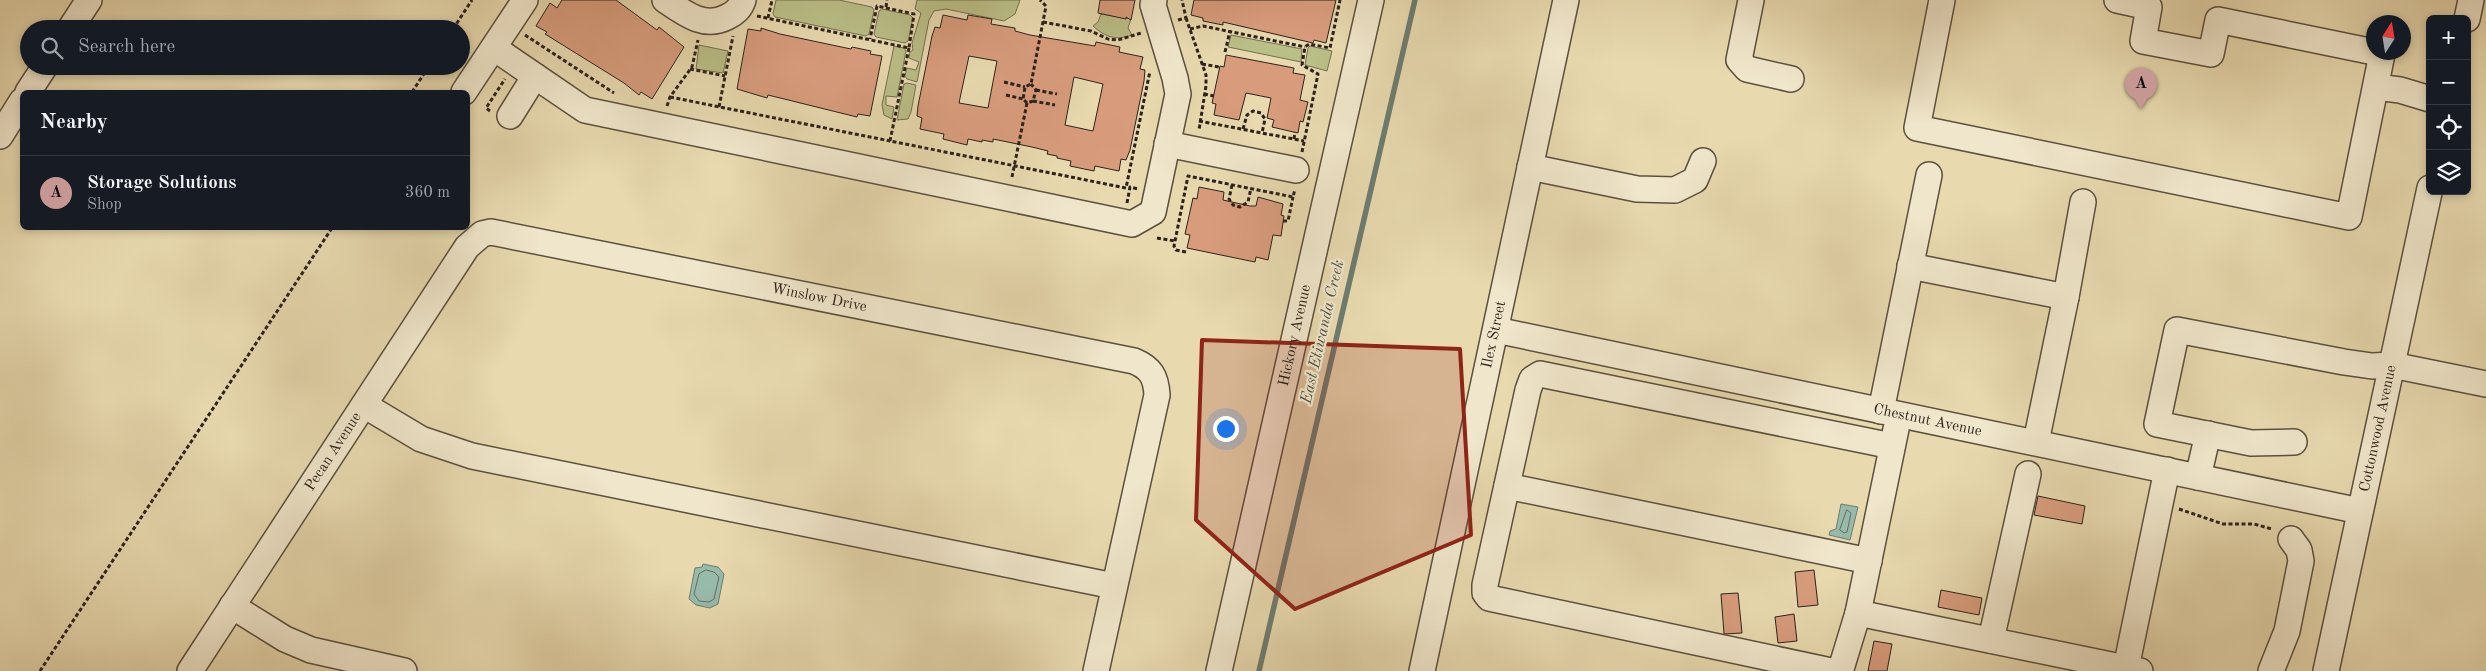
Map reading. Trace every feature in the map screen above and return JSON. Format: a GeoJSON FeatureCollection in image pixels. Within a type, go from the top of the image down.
{"type":"FeatureCollection","features":[{"type":"Feature","properties":{"kind":"street"},"geometry":{"type":"LineString","coordinates":[[76,20],[89,0]]}},
{"type":"Feature","properties":{"kind":"street"},"geometry":{"type":"LineString","coordinates":[[465,90],[525,0]]}},
{"type":"Feature","properties":{"kind":"street"},"geometry":{"type":"LineString","coordinates":[[665,0],[688,15],[704,22],[718,22],[746,7]]}},
{"type":"Feature","properties":{"kind":"street"},"geometry":{"type":"LineString","coordinates":[[494,48],[585,110],[1132,224],[1153,212],[1178,94],[1153,5],[1154,0]]}},
{"type":"Feature","properties":{"kind":"street","name":"Hickory Avenue"},"geometry":{"type":"LineString","coordinates":[[1219,671],[1371,0]]}},
{"type":"Feature","properties":{"kind":"street","name":"Ilex Street"},"geometry":{"type":"LineString","coordinates":[[1422,671],[1566,0]]}},
{"type":"Feature","properties":{"kind":"street"},"geometry":{"type":"LineString","coordinates":[[1751,0],[1739,60],[1747,68],[1791,78]]}},
{"type":"Feature","properties":{"kind":"street"},"geometry":{"type":"LineString","coordinates":[[1942,0],[1917,128],[2339,215],[2349,216],[2381,60]]}},
{"type":"Feature","properties":{"kind":"street"},"geometry":{"type":"LineString","coordinates":[[2117,0],[2149,6],[2142,41],[2211,54],[2218,20],[2366,50]]}},
{"type":"Feature","properties":{"kind":"street"},"geometry":{"type":"LineString","coordinates":[[2468,15],[2471,0]]}},
{"type":"Feature","properties":{"kind":"street"},"geometry":{"type":"LineString","coordinates":[[29,90],[39,75]]}},
{"type":"Feature","properties":{"kind":"street"},"geometry":{"type":"LineString","coordinates":[[510,116],[535,76]]}},
{"type":"Feature","properties":{"kind":"street"},"geometry":{"type":"LineString","coordinates":[[2376,87],[2400,90],[2426,98]]}},
{"type":"Feature","properties":{"kind":"street"},"geometry":{"type":"LineString","coordinates":[[0,136],[20,104]]}},
{"type":"Feature","properties":{"kind":"street"},"geometry":{"type":"LineString","coordinates":[[1167,144],[1299,170]]}},
{"type":"Feature","properties":{"kind":"street"},"geometry":{"type":"LineString","coordinates":[[1530,167],[1637,189],[1676,190],[1695,180],[1703,161]]}},
{"type":"Feature","properties":{"kind":"street"},"geometry":{"type":"LineString","coordinates":[[1892,446],[1540,374],[1532,378],[1528,390],[1485,585],[1485,593],[1489,598],[1836,670],[1858,613],[1892,446],[1890,413],[1910,266],[1929,175]]}},
{"type":"Feature","properties":{"kind":"street","name":"Cottonwood Avenue"},"geometry":{"type":"LineString","coordinates":[[2326,671],[2428,195]]}},
{"type":"Feature","properties":{"kind":"street"},"geometry":{"type":"LineString","coordinates":[[2036,442],[2066,298],[2083,202]]}},
{"type":"Feature","properties":{"kind":"street","name":"Winslow Drive"},"geometry":{"type":"LineString","coordinates":[[482,234],[511,235],[1134,361],[1145,365],[1153,373],[1157,395],[1114,586]]}},
{"type":"Feature","properties":{"kind":"street","name":"Pecan Avenue"},"geometry":{"type":"LineString","coordinates":[[190,671],[467,247],[482,234]]}},
{"type":"Feature","properties":{"kind":"street"},"geometry":{"type":"LineString","coordinates":[[1910,266],[2066,298]]}},
{"type":"Feature","properties":{"kind":"street","name":"Chestnut Avenue"},"geometry":{"type":"LineString","coordinates":[[1496,330],[2360,511]]}},
{"type":"Feature","properties":{"kind":"street"},"geometry":{"type":"LineString","coordinates":[[2294,442],[2250,443],[2157,424],[2177,330],[2344,362],[2372,366],[2392,365],[2486,384]]}},
{"type":"Feature","properties":{"kind":"street"},"geometry":{"type":"LineString","coordinates":[[364,406],[421,439],[472,456],[1114,586],[1096,671]]}},
{"type":"Feature","properties":{"kind":"street"},"geometry":{"type":"LineString","coordinates":[[2198,476],[2208,434]]}},
{"type":"Feature","properties":{"kind":"street"},"geometry":{"type":"LineString","coordinates":[[1858,613],[2133,669],[2167,470]]}},
{"type":"Feature","properties":{"kind":"street"},"geometry":{"type":"LineString","coordinates":[[1991,640],[2028,474]]}},
{"type":"Feature","properties":{"kind":"street"},"geometry":{"type":"LineString","coordinates":[[1507,486],[1869,561]]}},
{"type":"Feature","properties":{"kind":"street"},"geometry":{"type":"LineString","coordinates":[[2271,671],[2287,631],[2301,561],[2299,550],[2291,539]]}},
{"type":"Feature","properties":{"kind":"street"},"geometry":{"type":"LineString","coordinates":[[232,606],[285,639],[311,650],[404,671]]}},
{"type":"Feature","properties":{"kind":"path"},"geometry":{"type":"LineString","coordinates":[[459,20],[472,0]]}},
{"type":"Feature","properties":{"kind":"path"},"geometry":{"type":"LineString","coordinates":[[768,18],[772,0]]}},
{"type":"Feature","properties":{"kind":"path"},"geometry":{"type":"LineString","coordinates":[[886,7],[887,0]]}},
{"type":"Feature","properties":{"kind":"path"},"geometry":{"type":"LineString","coordinates":[[1031,84],[1046,6],[1040,0]]}},
{"type":"Feature","properties":{"kind":"path"},"geometry":{"type":"LineString","coordinates":[[1182,0],[1186,18],[1206,75],[1198,138]]}},
{"type":"Feature","properties":{"kind":"path"},"geometry":{"type":"LineString","coordinates":[[1190,29],[1203,26],[1305,47],[1310,44],[1330,48],[1340,0]]}},
{"type":"Feature","properties":{"kind":"path"},"geometry":{"type":"LineString","coordinates":[[870,39],[877,6],[914,14],[890,141]]}},
{"type":"Feature","properties":{"kind":"path"},"geometry":{"type":"LineString","coordinates":[[746,7],[768,18],[909,48]]}},
{"type":"Feature","properties":{"kind":"path"},"geometry":{"type":"LineString","coordinates":[[1170,23],[1186,18]]}},
{"type":"Feature","properties":{"kind":"path"},"geometry":{"type":"LineString","coordinates":[[1044,22],[1091,31],[1108,40],[1118,40],[1146,31]]}},
{"type":"Feature","properties":{"kind":"path"},"geometry":{"type":"LineString","coordinates":[[719,107],[734,28]]}},
{"type":"Feature","properties":{"kind":"path"},"geometry":{"type":"LineString","coordinates":[[520,31],[622,98]]}},
{"type":"Feature","properties":{"kind":"path"},"geometry":{"type":"LineString","coordinates":[[1226,52],[1230,31]]}},
{"type":"Feature","properties":{"kind":"path"},"geometry":{"type":"LineString","coordinates":[[662,110],[666,111],[670,97],[690,69],[699,34]]}},
{"type":"Feature","properties":{"kind":"path"},"geometry":{"type":"LineString","coordinates":[[1283,222],[1288,221],[1318,74],[1302,65],[1305,47]]}},
{"type":"Feature","properties":{"kind":"path"},"geometry":{"type":"LineString","coordinates":[[1127,206],[1152,62]]}},
{"type":"Feature","properties":{"kind":"path"},"geometry":{"type":"LineString","coordinates":[[1202,64],[1219,68]]}},
{"type":"Feature","properties":{"kind":"path"},"geometry":{"type":"LineString","coordinates":[[690,69],[725,76]]}},
{"type":"Feature","properties":{"kind":"path"},"geometry":{"type":"LineString","coordinates":[[413,90],[423,75]]}},
{"type":"Feature","properties":{"kind":"path"},"geometry":{"type":"LineString","coordinates":[[1004,82],[1025,87],[1031,84]]}},
{"type":"Feature","properties":{"kind":"path"},"geometry":{"type":"LineString","coordinates":[[1031,84],[1036,90],[1057,94]]}},
{"type":"Feature","properties":{"kind":"path"},"geometry":{"type":"LineString","coordinates":[[1023,99],[1025,87]]}},
{"type":"Feature","properties":{"kind":"path"},"geometry":{"type":"LineString","coordinates":[[1033,101],[1036,90]]}},
{"type":"Feature","properties":{"kind":"path"},"geometry":{"type":"LineString","coordinates":[[1205,94],[1214,96]]}},
{"type":"Feature","properties":{"kind":"path"},"geometry":{"type":"LineString","coordinates":[[1006,95],[1023,99],[1027,103]]}},
{"type":"Feature","properties":{"kind":"path"},"geometry":{"type":"LineString","coordinates":[[670,97],[1014,166],[1145,190]]}},
{"type":"Feature","properties":{"kind":"path"},"geometry":{"type":"LineString","coordinates":[[1027,103],[1033,101],[1055,105]]}},
{"type":"Feature","properties":{"kind":"path"},"geometry":{"type":"LineString","coordinates":[[1010,183],[1027,103]]}},
{"type":"Feature","properties":{"kind":"path"},"geometry":{"type":"LineString","coordinates":[[1243,129],[1247,115],[1253,110],[1261,112],[1265,119],[1262,133]]}},
{"type":"Feature","properties":{"kind":"path"},"geometry":{"type":"LineString","coordinates":[[1305,114],[1310,115]]}},
{"type":"Feature","properties":{"kind":"path"},"geometry":{"type":"LineString","coordinates":[[1200,121],[1304,142]]}},
{"type":"Feature","properties":{"kind":"path"},"geometry":{"type":"LineString","coordinates":[[1294,139],[1295,132]]}},
{"type":"Feature","properties":{"kind":"path"},"geometry":{"type":"LineString","coordinates":[[1186,252],[1176,250],[1174,246],[1188,176],[1293,197]]}},
{"type":"Feature","properties":{"kind":"path"},"geometry":{"type":"LineString","coordinates":[[1232,185],[1229,198],[1233,205],[1240,207],[1248,202],[1251,188]]}},
{"type":"Feature","properties":{"kind":"path"},"geometry":{"type":"LineString","coordinates":[[40,671],[331,230]]}},
{"type":"Feature","properties":{"kind":"path"},"geometry":{"type":"LineString","coordinates":[[1157,238],[1175,241]]}},
{"type":"Feature","properties":{"kind":"path"},"geometry":{"type":"LineString","coordinates":[[2160,506],[2179,509],[2223,524],[2268,527],[2291,539]]}},
{"type":"Feature","properties":{"kind":"highlighted area"},"geometry":{"type":"Polygon","coordinates":[[[1202,340],[1460,349],[1471,535],[1295,609],[1196,520],[1202,340]]]}},
{"type":"Feature","properties":{"kind":"green space"},"geometry":{"type":"Polygon","coordinates":[[[776,0],[839,0],[872,7],[874,10],[869,34],[866,36],[775,17],[773,14],[776,0]]]}},
{"type":"Feature","properties":{"kind":"green space"},"geometry":{"type":"Polygon","coordinates":[[[917,0],[1020,0],[1015,14],[1004,21],[946,9],[934,11],[929,20],[917,82],[907,79],[905,76],[907,68],[916,70],[919,62],[909,58],[910,52],[913,50],[912,43],[921,13],[915,9],[917,0]]]}},
{"type":"Feature","properties":{"kind":"green space"},"geometry":{"type":"Polygon","coordinates":[[[882,9],[910,15],[913,18],[908,41],[905,43],[876,37],[874,34],[879,11],[882,9]]]}},
{"type":"Feature","properties":{"kind":"green space"},"geometry":{"type":"Polygon","coordinates":[[[1101,14],[1131,19],[1128,28],[1132,35],[1116,38],[1102,33],[1093,26],[1098,22],[1101,14]]]}},
{"type":"Feature","properties":{"kind":"green space"},"geometry":{"type":"Polygon","coordinates":[[[1231,35],[1302,49],[1301,62],[1228,47],[1231,35]]]}},
{"type":"Feature","properties":{"kind":"green space"},"geometry":{"type":"Polygon","coordinates":[[[699,45],[728,51],[723,73],[696,69],[699,45]]]}},
{"type":"Feature","properties":{"kind":"green space"},"geometry":{"type":"Polygon","coordinates":[[[894,46],[904,48],[906,51],[897,97],[886,96],[886,105],[894,107],[892,119],[884,115],[882,105],[894,46]]]}},
{"type":"Feature","properties":{"kind":"green space"},"geometry":{"type":"Polygon","coordinates":[[[1310,46],[1332,51],[1327,71],[1305,65],[1310,46]]]}},
{"type":"Feature","properties":{"kind":"green space"},"geometry":{"type":"Polygon","coordinates":[[[904,84],[916,85],[911,112],[908,119],[897,120],[904,84]]]}},
{"type":"Feature","properties":{"kind":"water"},"geometry":{"type":"Polygon","coordinates":[[[1841,504],[1858,507],[1850,540],[1829,535],[1830,531],[1836,529],[1841,504]]]}},
{"type":"Feature","properties":{"kind":"water"},"geometry":{"type":"Polygon","coordinates":[[[703,564],[718,567],[724,574],[718,604],[710,608],[696,605],[689,599],[695,568],[702,567],[703,564]]]}},
{"type":"Feature","properties":{"kind":"building"},"geometry":{"type":"Polygon","coordinates":[[[562,0],[616,0],[657,30],[659,27],[684,47],[652,99],[641,92],[639,95],[624,83],[545,34],[547,32],[536,26],[550,3],[557,8],[562,0]]]}},
{"type":"Feature","properties":{"kind":"building"},"geometry":{"type":"Polygon","coordinates":[[[1100,0],[1135,0],[1131,20],[1126,17],[1126,19],[1098,13],[1100,0]]]}},
{"type":"Feature","properties":{"kind":"building"},"geometry":{"type":"Polygon","coordinates":[[[1194,0],[1336,0],[1326,43],[1314,40],[1313,43],[1223,22],[1223,25],[1203,21],[1203,18],[1191,15],[1194,0]]]}},
{"type":"Feature","properties":{"kind":"building"},"geometry":{"type":"Polygon","coordinates":[[[943,15],[967,20],[968,15],[992,19],[991,24],[1015,28],[1015,31],[1030,35],[1095,46],[1096,42],[1120,47],[1119,52],[1143,57],[1140,69],[1145,70],[1144,81],[1130,150],[1126,160],[1121,159],[1119,171],[1095,166],[1094,171],[1070,166],[1071,161],[1047,154],[1048,151],[993,139],[993,142],[982,140],[982,142],[968,139],[967,145],[943,139],[944,134],[920,129],[922,118],[917,116],[918,106],[932,36],[935,27],[940,28],[943,15]],[[969,56],[959,103],[988,108],[997,61],[969,56]],[[1074,77],[1065,125],[1093,131],[1103,84],[1074,77]]]}},
{"type":"Feature","properties":{"kind":"building"},"geometry":{"type":"Polygon","coordinates":[[[761,28],[780,34],[851,49],[852,47],[871,51],[870,54],[882,56],[870,116],[858,114],[857,117],[768,95],[767,98],[737,89],[748,29],[761,31],[761,28]]]}},
{"type":"Feature","properties":{"kind":"building"},"geometry":{"type":"Polygon","coordinates":[[[1226,55],[1294,68],[1293,73],[1305,75],[1300,100],[1308,102],[1303,122],[1300,121],[1298,133],[1272,127],[1274,120],[1267,118],[1271,98],[1246,93],[1239,120],[1214,115],[1216,104],[1212,103],[1220,66],[1224,67],[1226,55]]]}},
{"type":"Feature","properties":{"kind":"building"},"geometry":{"type":"Polygon","coordinates":[[[1199,187],[1224,192],[1223,200],[1250,206],[1256,206],[1258,197],[1283,204],[1281,215],[1284,216],[1281,236],[1273,235],[1268,260],[1256,257],[1255,262],[1187,248],[1190,235],[1185,234],[1193,198],[1197,199],[1199,187]]]}},
{"type":"Feature","properties":{"kind":"building"},"geometry":{"type":"Polygon","coordinates":[[[2038,496],[2085,506],[2082,524],[2034,515],[2038,496]]]}},
{"type":"Feature","properties":{"kind":"building"},"geometry":{"type":"Polygon","coordinates":[[[1814,570],[1818,605],[1798,607],[1795,572],[1814,570]]]}},
{"type":"Feature","properties":{"kind":"building"},"geometry":{"type":"Polygon","coordinates":[[[1941,590],[1982,598],[1979,615],[1938,607],[1941,590]]]}},
{"type":"Feature","properties":{"kind":"building"},"geometry":{"type":"Polygon","coordinates":[[[1738,593],[1742,633],[1724,634],[1721,594],[1738,593]]]}},
{"type":"Feature","properties":{"kind":"building"},"geometry":{"type":"Polygon","coordinates":[[[1794,614],[1797,641],[1778,643],[1775,617],[1794,614]]]}},
{"type":"Feature","properties":{"kind":"building"},"geometry":{"type":"Polygon","coordinates":[[[1874,641],[1892,644],[1887,671],[1868,671],[1874,641]]]}},
{"type":"Feature","properties":{"kind":"waterway","name":"East Etiwanda Creek"},"geometry":{"type":"LineString","coordinates":[[1259,671],[1415,0]]}},
{"type":"Feature","properties":{"kind":"place","name":"Storage Solutions"},"geometry":{"type":"Point","coordinates":[2141,109]}}]}
